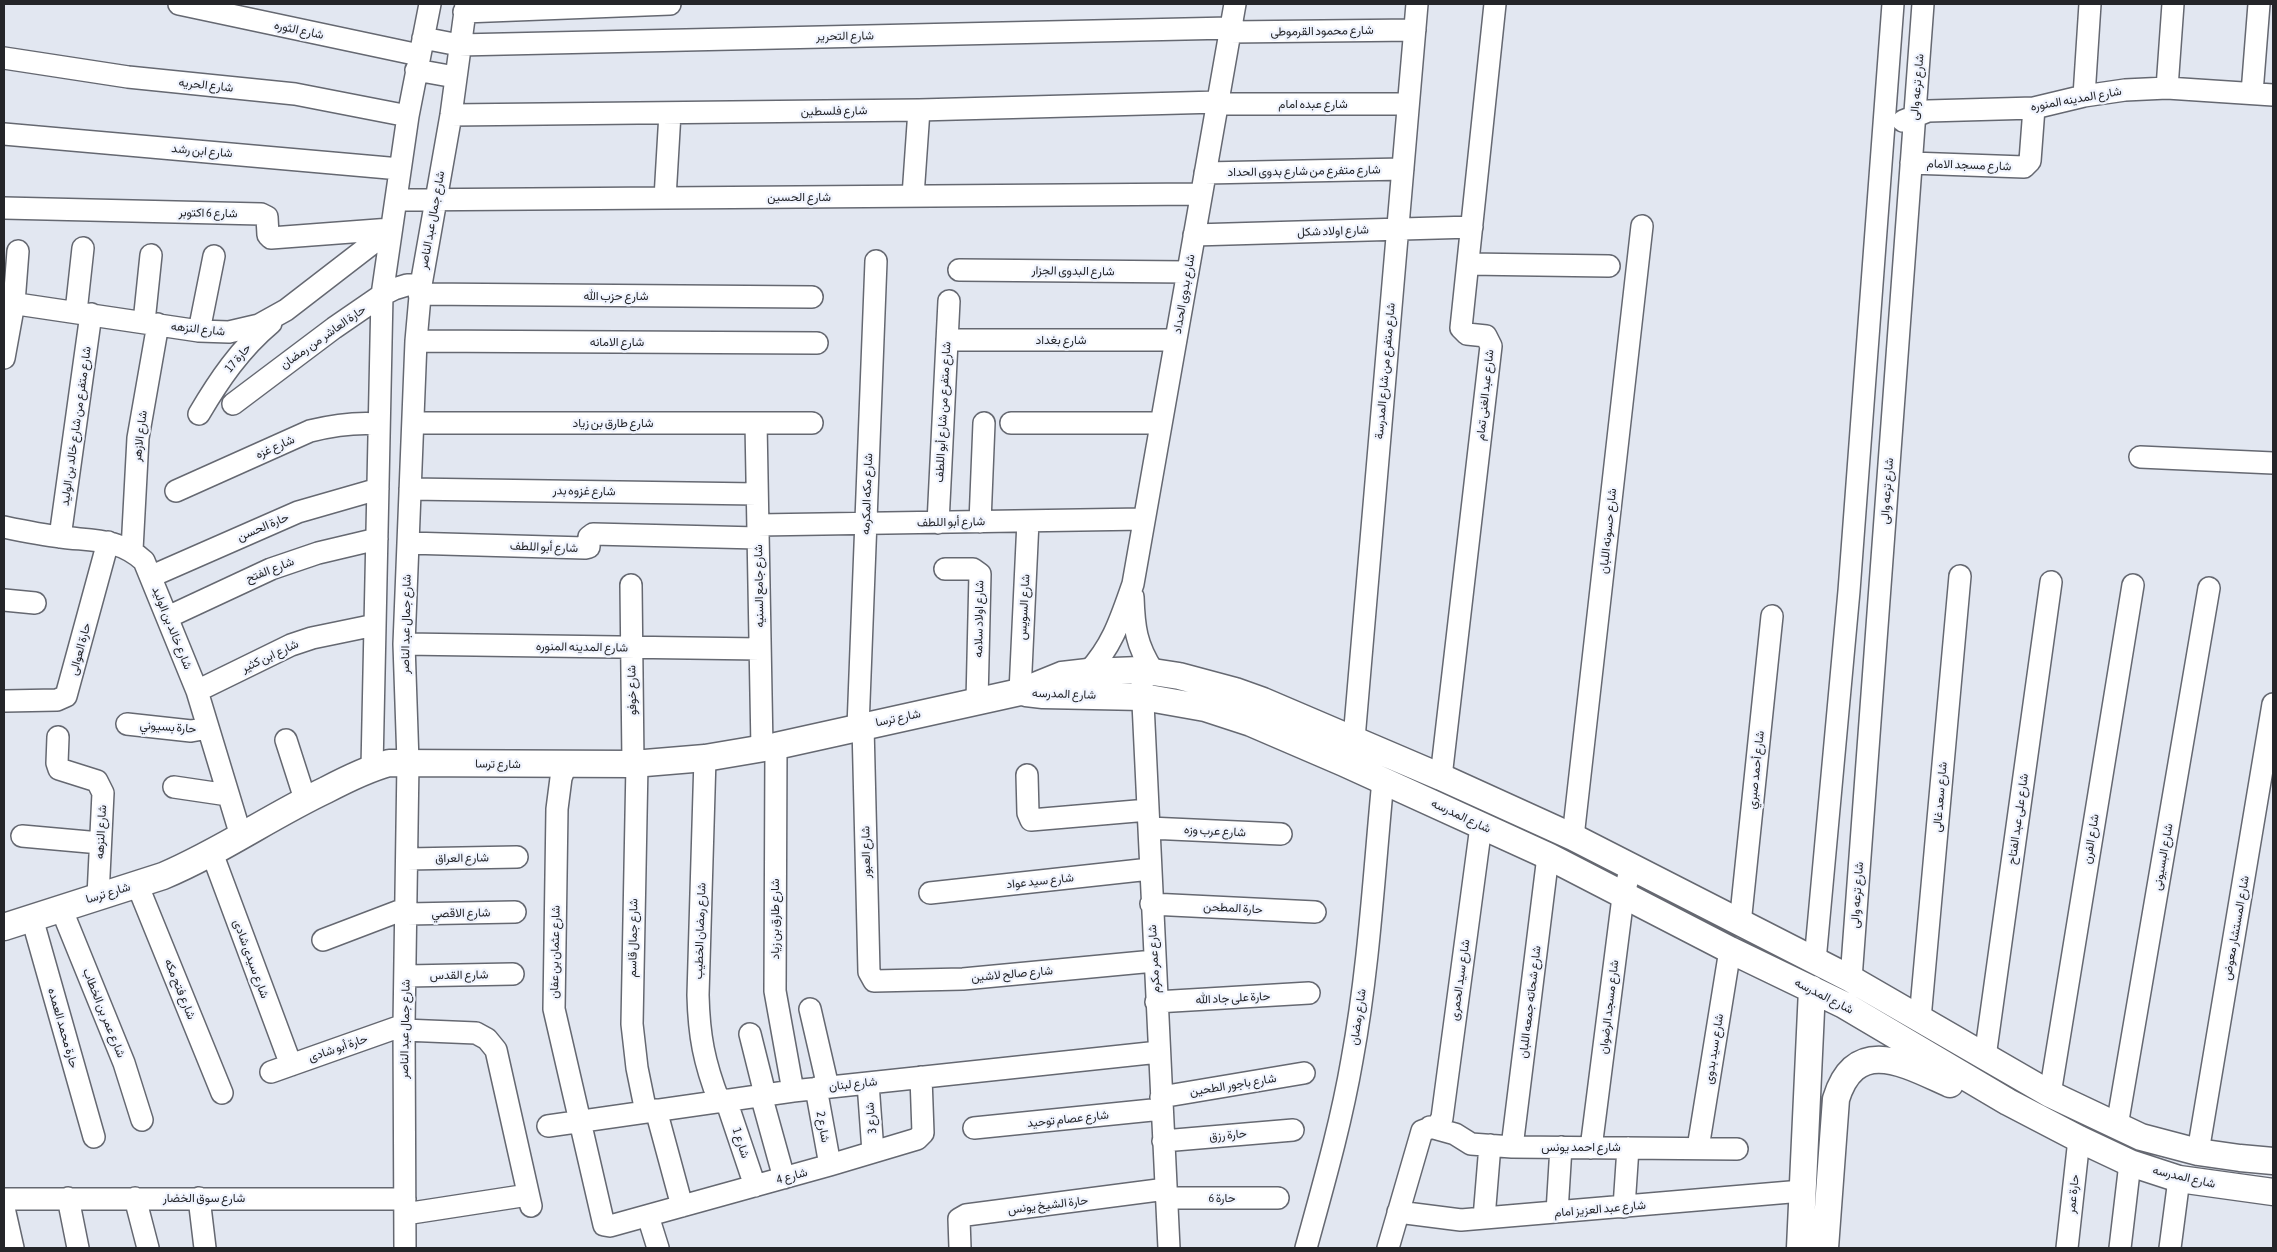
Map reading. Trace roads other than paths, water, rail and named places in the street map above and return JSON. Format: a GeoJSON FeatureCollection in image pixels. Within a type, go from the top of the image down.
{"type":"FeatureCollection","features":[{"type":"Feature","properties":{"kind":"main road","name":"شارع المدرسه"},"geometry":{"type":"LineString","coordinates":[[1020,692],[1041,682],[1062,676],[1088,672],[1146,671],[1179,676],[1235,691],[1354,739],[1573,837],[1850,979],[2050,1094],[2117,1126],[2150,1140],[2198,1152],[2240,1158],[2273,1158]]}},
{"type":"Feature","properties":{"kind":"main road","name":"شارع المدرسه"},"geometry":{"type":"LineString","coordinates":[[1020,692],[1043,695],[1144,697],[1178,702],[1229,715],[1383,780],[1548,856],[1624,897],[1844,1005],[2008,1102],[2079,1140],[2130,1163],[2179,1179],[2273,1192]]}},
{"type":"Feature","properties":{"kind":"main road","name":"شارع ترسا"},"geometry":{"type":"LineString","coordinates":[[4,927],[188,866],[306,800],[372,768],[408,762],[566,765],[635,764],[705,758],[769,747],[1020,692]]}},
{"type":"Feature","properties":{"kind":"main road"},"geometry":{"type":"LineString","coordinates":[[1800,1248],[1812,989]]}},
{"type":"Feature","properties":{"kind":"main road"},"geometry":{"type":"LineString","coordinates":[[1825,1248],[1836,1099],[1841,1082],[1852,1069],[1869,1060],[1888,1059],[1966,1091],[2008,1102]]}},
{"type":"Feature","properties":{"kind":"main road"},"geometry":{"type":"LineString","coordinates":[[2236,1188],[2240,1158]]}},
{"type":"Feature","properties":{"kind":"street","name":"شارع الثوره"},"geometry":{"type":"LineString","coordinates":[[179,4],[223,9],[419,55]]}},
{"type":"Feature","properties":{"kind":"street"},"geometry":{"type":"LineString","coordinates":[[372,768],[382,296],[408,116],[430,4]]}},
{"type":"Feature","properties":{"kind":"street"},"geometry":{"type":"LineString","coordinates":[[465,8],[670,4]]}},
{"type":"Feature","properties":{"kind":"street","name":"شارع بدوى الحداد"},"geometry":{"type":"LineString","coordinates":[[1088,672],[1102,656],[1114,637],[1133,584],[1235,4]]}},
{"type":"Feature","properties":{"kind":"street","name":"شارع متفرع من شارع المدرسة"},"geometry":{"type":"LineString","coordinates":[[1354,739],[1417,4]]}},
{"type":"Feature","properties":{"kind":"street","name":"شارع عبد الغنى تمام"},"geometry":{"type":"LineString","coordinates":[[1441,777],[1491,346],[1486,336],[1467,334],[1461,328],[1495,4]]}},
{"type":"Feature","properties":{"kind":"street"},"geometry":{"type":"LineString","coordinates":[[1815,961],[1849,591],[1894,4]]}},
{"type":"Feature","properties":{"kind":"street","name":"شارع ترعه والى"},"geometry":{"type":"LineString","coordinates":[[1850,979],[1923,4]]}},
{"type":"Feature","properties":{"kind":"street"},"geometry":{"type":"LineString","coordinates":[[2084,96],[2090,4]]}},
{"type":"Feature","properties":{"kind":"street"},"geometry":{"type":"LineString","coordinates":[[2167,88],[2173,4]]}},
{"type":"Feature","properties":{"kind":"street"},"geometry":{"type":"LineString","coordinates":[[2252,93],[2259,4]]}},
{"type":"Feature","properties":{"kind":"street","name":"شارع جمال عبد الناصر"},"geometry":{"type":"LineString","coordinates":[[405,1248],[404,1027],[408,762],[404,644],[416,341],[420,290],[451,115],[465,8]]}},
{"type":"Feature","properties":{"kind":"street","name":"شارع التحرير"},"geometry":{"type":"LineString","coordinates":[[419,55],[460,45],[1230,30]]}},
{"type":"Feature","properties":{"kind":"street","name":"شارع محمود القرموطى"},"geometry":{"type":"LineString","coordinates":[[1230,30],[1415,30]]}},
{"type":"Feature","properties":{"kind":"street"},"geometry":{"type":"LineString","coordinates":[[419,55],[455,77]]}},
{"type":"Feature","properties":{"kind":"street","name":"شارع الحريه"},"geometry":{"type":"LineString","coordinates":[[4,58],[128,77],[295,94],[408,116]]}},
{"type":"Feature","properties":{"kind":"street","name":"شارع المدينه المنوره"},"geometry":{"type":"LineString","coordinates":[[1883,129],[1928,111],[2034,108],[2084,96],[2125,90],[2167,88],[2273,95]]}},
{"type":"Feature","properties":{"kind":"street","name":"شارع عبده امام"},"geometry":{"type":"LineString","coordinates":[[1217,103],[1408,104]]}},
{"type":"Feature","properties":{"kind":"street","name":"شارع فلسطين"},"geometry":{"type":"LineString","coordinates":[[451,115],[919,110],[1217,103]]}},
{"type":"Feature","properties":{"kind":"street","name":"شارع مسجد الامام"},"geometry":{"type":"LineString","coordinates":[[1911,163],[2024,167],[2030,161],[2034,108]]}},
{"type":"Feature","properties":{"kind":"street"},"geometry":{"type":"LineString","coordinates":[[913,196],[919,110]]}},
{"type":"Feature","properties":{"kind":"street"},"geometry":{"type":"LineString","coordinates":[[665,198],[670,113]]}},
{"type":"Feature","properties":{"kind":"street","name":"شارع ابن رشد"},"geometry":{"type":"LineString","coordinates":[[4,134],[400,170]]}},
{"type":"Feature","properties":{"kind":"street","name":"شارع متفرع من شارع بدوى الحداد"},"geometry":{"type":"LineString","coordinates":[[1205,173],[1403,169]]}},
{"type":"Feature","properties":{"kind":"street","name":"شارع الحسين"},"geometry":{"type":"LineString","coordinates":[[396,200],[1201,194]]}},
{"type":"Feature","properties":{"kind":"street","name":"شارع 6 اكتوبر"},"geometry":{"type":"LineString","coordinates":[[4,208],[261,214],[266,217],[268,235],[271,238],[392,229]]}},
{"type":"Feature","properties":{"kind":"street","name":"شارع حسونه اللبان"},"geometry":{"type":"LineString","coordinates":[[1573,837],[1642,226]]}},
{"type":"Feature","properties":{"kind":"street","name":"شارع اولاد شكل"},"geometry":{"type":"LineString","coordinates":[[1194,235],[1472,227]]}},
{"type":"Feature","properties":{"kind":"street","name":"شارع النزهه"},"geometry":{"type":"LineString","coordinates":[[9,302],[199,331],[229,332],[259,325],[286,310],[392,229]]}},
{"type":"Feature","properties":{"kind":"street","name":"شارع متفرع من شارع خالد بن الوليد"},"geometry":{"type":"LineString","coordinates":[[60,537],[83,313],[83,248]]}},
{"type":"Feature","properties":{"kind":"street"},"geometry":{"type":"LineString","coordinates":[[4,358],[9,302],[18,251]]}},
{"type":"Feature","properties":{"kind":"street","name":"شارع الازهر"},"geometry":{"type":"LineString","coordinates":[[132,550],[138,438],[151,323],[152,255]]}},
{"type":"Feature","properties":{"kind":"street"},"geometry":{"type":"LineString","coordinates":[[199,331],[214,256]]}},
{"type":"Feature","properties":{"kind":"street","name":"شارع مكه المكرمه"},"geometry":{"type":"LineString","coordinates":[[861,726],[866,524],[876,261]]}},
{"type":"Feature","properties":{"kind":"street"},"geometry":{"type":"LineString","coordinates":[[1468,264],[1609,266]]}},
{"type":"Feature","properties":{"kind":"street","name":"شارع البدوى الجزار"},"geometry":{"type":"LineString","coordinates":[[959,270],[1188,272]]}},
{"type":"Feature","properties":{"kind":"street","name":"حارة العاشر من رمضان"},"geometry":{"type":"LineString","coordinates":[[233,404],[326,333],[394,288],[407,285],[420,290]]}},
{"type":"Feature","properties":{"kind":"street","name":"شارع حزب الله"},"geometry":{"type":"LineString","coordinates":[[420,290],[812,297]]}},
{"type":"Feature","properties":{"kind":"street","name":"شارع متفرع من شارع أبو اللطف"},"geometry":{"type":"LineString","coordinates":[[938,523],[949,301]]}},
{"type":"Feature","properties":{"kind":"street","name":"حارة 17"},"geometry":{"type":"LineString","coordinates":[[199,414],[216,385],[237,357],[260,332],[286,310]]}},
{"type":"Feature","properties":{"kind":"street","name":"شارع بغداد"},"geometry":{"type":"LineString","coordinates":[[947,340],[1176,340]]}},
{"type":"Feature","properties":{"kind":"street","name":"شارع الامانه"},"geometry":{"type":"LineString","coordinates":[[416,341],[817,343]]}},
{"type":"Feature","properties":{"kind":"street"},"geometry":{"type":"LineString","coordinates":[[381,359],[416,365]]}},
{"type":"Feature","properties":{"kind":"street","name":"شارع غزه"},"geometry":{"type":"LineString","coordinates":[[176,491],[310,431],[348,423],[380,424]]}},
{"type":"Feature","properties":{"kind":"street","name":"شارع طارق بن زياد"},"geometry":{"type":"LineString","coordinates":[[413,423],[812,423]]}},
{"type":"Feature","properties":{"kind":"street","name":"شارع جامع السنيه"},"geometry":{"type":"LineString","coordinates":[[756,423],[760,648],[769,747]]}},
{"type":"Feature","properties":{"kind":"street"},"geometry":{"type":"LineString","coordinates":[[980,522],[984,423]]}},
{"type":"Feature","properties":{"kind":"street"},"geometry":{"type":"LineString","coordinates":[[1011,424],[1161,423]]}},
{"type":"Feature","properties":{"kind":"street"},"geometry":{"type":"LineString","coordinates":[[2140,457],[2273,463]]}},
{"type":"Feature","properties":{"kind":"street","name":"حارة الحسن"},"geometry":{"type":"LineString","coordinates":[[152,576],[298,512],[378,489]]}},
{"type":"Feature","properties":{"kind":"street","name":"شارع غزوه بدر"},"geometry":{"type":"LineString","coordinates":[[410,489],[757,494]]}},
{"type":"Feature","properties":{"kind":"street","name":"شارع أبو اللطف"},"geometry":{"type":"LineString","coordinates":[[408,543],[585,548],[589,547],[589,537],[593,534],[758,532],[866,524],[1144,519]]}},
{"type":"Feature","properties":{"kind":"street","name":"شارع السويس"},"geometry":{"type":"LineString","coordinates":[[1020,692],[1028,521]]}},
{"type":"Feature","properties":{"kind":"street"},"geometry":{"type":"LineString","coordinates":[[4,528],[108,542],[132,550]]}},
{"type":"Feature","properties":{"kind":"street","name":"شارع الفتح"},"geometry":{"type":"LineString","coordinates":[[168,617],[271,568],[318,553],[377,538]]}},
{"type":"Feature","properties":{"kind":"street","name":"حارة العوالى"},"geometry":{"type":"LineString","coordinates":[[5,701],[57,700],[66,696],[108,542]]}},
{"type":"Feature","properties":{"kind":"street","name":"شارع خالد بن الوليد"},"geometry":{"type":"LineString","coordinates":[[132,550],[144,561],[152,576],[198,691],[241,836]]}},
{"type":"Feature","properties":{"kind":"street","name":"شارع اولاد سلامه"},"geometry":{"type":"LineString","coordinates":[[946,569],[973,569],[980,574],[977,701]]}},
{"type":"Feature","properties":{"kind":"street","name":"شارع سعد غالى"},"geometry":{"type":"LineString","coordinates":[[1920,1018],[1960,576]]}},
{"type":"Feature","properties":{"kind":"street","name":"شارع على عبد الفتاح"},"geometry":{"type":"LineString","coordinates":[[1985,1057],[2051,582]]}},
{"type":"Feature","properties":{"kind":"street","name":"شارع بدوى الحداد"},"geometry":{"type":"LineString","coordinates":[[1133,584],[1135,635],[1146,671]]}},
{"type":"Feature","properties":{"kind":"street","name":"شارع الفرن"},"geometry":{"type":"LineString","coordinates":[[2050,1094],[2133,584]]}},
{"type":"Feature","properties":{"kind":"street","name":"شارع خوفو"},"geometry":{"type":"LineString","coordinates":[[631,585],[635,764]]}},
{"type":"Feature","properties":{"kind":"street","name":"شارع البسيونى"},"geometry":{"type":"LineString","coordinates":[[2117,1126],[2209,588]]}},
{"type":"Feature","properties":{"kind":"street"},"geometry":{"type":"LineString","coordinates":[[4,600],[35,603]]}},
{"type":"Feature","properties":{"kind":"street","name":"شارع أحمد صبري"},"geometry":{"type":"LineString","coordinates":[[1740,924],[1772,616]]}},
{"type":"Feature","properties":{"kind":"street","name":"شارع ابن كثير"},"geometry":{"type":"LineString","coordinates":[[198,691],[291,645],[312,638],[375,625]]}},
{"type":"Feature","properties":{"kind":"street","name":"شارع المدينه المنوره"},"geometry":{"type":"LineString","coordinates":[[404,644],[760,648]]}},
{"type":"Feature","properties":{"kind":"street","name":"شارع عمر مكرم"},"geometry":{"type":"LineString","coordinates":[[1146,671],[1144,697],[1151,904],[1169,1248]]}},
{"type":"Feature","properties":{"kind":"street","name":"شارع المستشار معوض"},"geometry":{"type":"LineString","coordinates":[[2198,1152],[2273,704]]}},
{"type":"Feature","properties":{"kind":"street","name":"حارة بسيوني"},"geometry":{"type":"LineString","coordinates":[[127,724],[191,731],[208,728]]}},
{"type":"Feature","properties":{"kind":"street","name":"شارع العبور"},"geometry":{"type":"LineString","coordinates":[[861,726],[869,972],[871,979]]}},
{"type":"Feature","properties":{"kind":"street","name":"شارع النزهه"},"geometry":{"type":"LineString","coordinates":[[58,738],[57,764],[59,770],[97,781],[103,793],[98,896]]}},
{"type":"Feature","properties":{"kind":"street"},"geometry":{"type":"LineString","coordinates":[[286,740],[306,800]]}},
{"type":"Feature","properties":{"kind":"street","name":"شارع طارق بن زياد"},"geometry":{"type":"LineString","coordinates":[[769,747],[775,991],[793,1091]]}},
{"type":"Feature","properties":{"kind":"street","name":"شارع رمضان الخطيب"},"geometry":{"type":"LineString","coordinates":[[705,758],[698,995],[699,1031],[706,1067],[723,1100]]}},
{"type":"Feature","properties":{"kind":"street","name":"شارع جمال قاسم"},"geometry":{"type":"LineString","coordinates":[[635,764],[632,1024],[637,1068],[682,1206]]}},
{"type":"Feature","properties":{"kind":"street","name":"شارع عثمان بن عفان"},"geometry":{"type":"LineString","coordinates":[[566,765],[561,778],[557,809],[554,1000],[604,1225]]}},
{"type":"Feature","properties":{"kind":"street","name":"شارع عرب وزه"},"geometry":{"type":"LineString","coordinates":[[1027,775],[1028,812],[1031,820],[1148,819],[1281,834]]}},
{"type":"Feature","properties":{"kind":"street","name":"شارع رمضان"},"geometry":{"type":"LineString","coordinates":[[1306,1248],[1331,1158],[1352,1058],[1361,1001],[1383,780]]}},
{"type":"Feature","properties":{"kind":"street"},"geometry":{"type":"LineString","coordinates":[[174,787],[228,795]]}},
{"type":"Feature","properties":{"kind":"street","name":"شارع سيد الحمرى"},"geometry":{"type":"LineString","coordinates":[[1388,1248],[1418,1140],[1422,1131],[1438,1125],[1442,1118],[1481,826]]}},
{"type":"Feature","properties":{"kind":"street"},"geometry":{"type":"LineString","coordinates":[[22,836],[100,842]]}},
{"type":"Feature","properties":{"kind":"street","name":"شارع سيدى شادى"},"geometry":{"type":"LineString","coordinates":[[212,852],[281,1068]]}},
{"type":"Feature","properties":{"kind":"street","name":"شارع شحاته جمعه اللبان"},"geometry":{"type":"LineString","coordinates":[[1512,1147],[1548,856]]}},
{"type":"Feature","properties":{"kind":"street","name":"شارع العراق"},"geometry":{"type":"LineString","coordinates":[[407,859],[517,857]]}},
{"type":"Feature","properties":{"kind":"street","name":"شارع مسجد الرضوان"},"geometry":{"type":"LineString","coordinates":[[1591,1148],[1624,897],[1631,867]]}},
{"type":"Feature","properties":{"kind":"street","name":"شارع سيد عواد"},"geometry":{"type":"LineString","coordinates":[[930,893],[1150,869]]}},
{"type":"Feature","properties":{"kind":"street","name":"شارع فتح مكه"},"geometry":{"type":"LineString","coordinates":[[137,884],[222,1093]]}},
{"type":"Feature","properties":{"kind":"street","name":"حارة المطحن"},"geometry":{"type":"LineString","coordinates":[[1151,904],[1315,912]]}},
{"type":"Feature","properties":{"kind":"street","name":"شارع عمر بن الخطاب"},"geometry":{"type":"LineString","coordinates":[[61,908],[124,1063],[142,1120]]}},
{"type":"Feature","properties":{"kind":"street","name":"شارع الاقصي"},"geometry":{"type":"LineString","coordinates":[[323,940],[407,911],[515,912]]}},
{"type":"Feature","properties":{"kind":"street","name":"حارة محمد العمده"},"geometry":{"type":"LineString","coordinates":[[32,918],[94,1137]]}},
{"type":"Feature","properties":{"kind":"street","name":"شارع سيد بدوى"},"geometry":{"type":"LineString","coordinates":[[1698,1148],[1730,950]]}},
{"type":"Feature","properties":{"kind":"street","name":"شارع صالح لاشين"},"geometry":{"type":"LineString","coordinates":[[871,979],[877,982],[963,979],[1154,961]]}},
{"type":"Feature","properties":{"kind":"street","name":"شارع القدس"},"geometry":{"type":"LineString","coordinates":[[406,976],[513,974]]}},
{"type":"Feature","properties":{"kind":"street","name":"حارة على جاد الله"},"geometry":{"type":"LineString","coordinates":[[1156,1002],[1309,993]]}},
{"type":"Feature","properties":{"kind":"street","name":"شارع 2"},"geometry":{"type":"LineString","coordinates":[[810,1009],[822,1088],[830,1165]]}},
{"type":"Feature","properties":{"kind":"street","name":"حارة أبو شادى"},"geometry":{"type":"LineString","coordinates":[[281,1068],[404,1027]]}},
{"type":"Feature","properties":{"kind":"street","name":"شارع سوق الخضار"},"geometry":{"type":"LineString","coordinates":[[4,1199],[199,1198],[405,1206],[529,1200],[496,1050],[487,1039],[476,1033],[404,1027]]}},
{"type":"Feature","properties":{"kind":"street"},"geometry":{"type":"LineString","coordinates":[[750,1034],[784,1178]]}},
{"type":"Feature","properties":{"kind":"street","name":"شارع لبنان"},"geometry":{"type":"LineString","coordinates":[[548,1126],[793,1091],[1159,1052]]}},
{"type":"Feature","properties":{"kind":"street","name":"شارع باجور الطحين"},"geometry":{"type":"LineString","coordinates":[[1162,1103],[1304,1073]]}},
{"type":"Feature","properties":{"kind":"street","name":"شارع 4"},"geometry":{"type":"LineString","coordinates":[[604,1225],[610,1226],[648,1216],[830,1165],[920,1137],[923,1129],[921,1077]]}},
{"type":"Feature","properties":{"kind":"street","name":"شارع 3"},"geometry":{"type":"LineString","coordinates":[[868,1083],[874,1152]]}},
{"type":"Feature","properties":{"kind":"street","name":"شارع 1"},"geometry":{"type":"LineString","coordinates":[[723,1100],[755,1186]]}},
{"type":"Feature","properties":{"kind":"street","name":"شارع عصام توحيد"},"geometry":{"type":"LineString","coordinates":[[974,1128],[1162,1103]]}},
{"type":"Feature","properties":{"kind":"street","name":"شارع احمد يونس"},"geometry":{"type":"LineString","coordinates":[[1430,1127],[1455,1134],[1471,1144],[1512,1147],[1737,1148]]}},
{"type":"Feature","properties":{"kind":"street","name":"حارة رزق"},"geometry":{"type":"LineString","coordinates":[[1163,1141],[1294,1130]]}},
{"type":"Feature","properties":{"kind":"street","name":"حارة عمر"},"geometry":{"type":"LineString","coordinates":[[2071,1248],[2079,1140]]}},
{"type":"Feature","properties":{"kind":"street"},"geometry":{"type":"LineString","coordinates":[[1484,1218],[1490,1145]]}},
{"type":"Feature","properties":{"kind":"street"},"geometry":{"type":"LineString","coordinates":[[1558,1212],[1561,1147]]}},
{"type":"Feature","properties":{"kind":"street"},"geometry":{"type":"LineString","coordinates":[[1624,1207],[1628,1148]]}},
{"type":"Feature","properties":{"kind":"street"},"geometry":{"type":"LineString","coordinates":[[2120,1248],[2130,1163]]}},
{"type":"Feature","properties":{"kind":"street"},"geometry":{"type":"LineString","coordinates":[[2170,1248],[2179,1179]]}},
{"type":"Feature","properties":{"kind":"street","name":"شارع عبد العزيز امام"},"geometry":{"type":"LineString","coordinates":[[1398,1212],[1461,1220],[1802,1191]]}},
{"type":"Feature","properties":{"kind":"street","name":"حارة 6"},"geometry":{"type":"LineString","coordinates":[[1166,1194],[1278,1198]]}},
{"type":"Feature","properties":{"kind":"street","name":"حارة الشيخ يونس"},"geometry":{"type":"LineString","coordinates":[[960,1248],[958,1224],[959,1220],[966,1215],[1166,1194]]}},
{"type":"Feature","properties":{"kind":"street"},"geometry":{"type":"LineString","coordinates":[[68,1198],[78,1248]]}},
{"type":"Feature","properties":{"kind":"street"},"geometry":{"type":"LineString","coordinates":[[135,1198],[148,1248]]}},
{"type":"Feature","properties":{"kind":"street"},"geometry":{"type":"LineString","coordinates":[[199,1198],[205,1248]]}},
{"type":"Feature","properties":{"kind":"street"},"geometry":{"type":"LineString","coordinates":[[4,1208],[13,1248]]}},
{"type":"Feature","properties":{"kind":"street"},"geometry":{"type":"LineString","coordinates":[[648,1216],[658,1248]]}}]}
